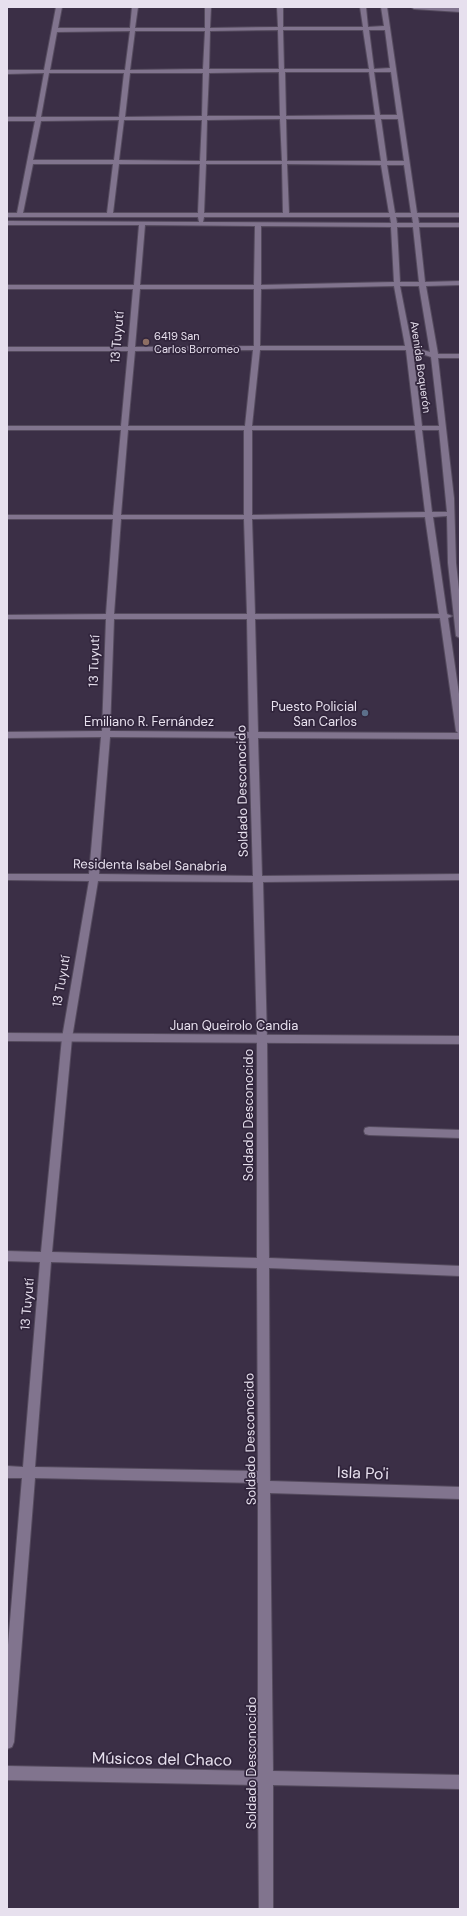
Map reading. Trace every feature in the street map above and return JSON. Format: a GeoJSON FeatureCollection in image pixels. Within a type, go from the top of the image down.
{"type":"FeatureCollection","features":[{"type":"Feature","properties":{"kind":"street"},"geometry":{"type":"LineString","coordinates":[[20,215],[59,7]]}},
{"type":"Feature","properties":{"kind":"street"},"geometry":{"type":"LineString","coordinates":[[110,215],[135,7]]}},
{"type":"Feature","properties":{"kind":"street"},"geometry":{"type":"LineString","coordinates":[[200,225],[208,7]]}},
{"type":"Feature","properties":{"kind":"street"},"geometry":{"type":"LineString","coordinates":[[280,7],[282,117],[286,162],[286,216]]}},
{"type":"Feature","properties":{"kind":"street","name":"Avenida Boquerón"},"geometry":{"type":"LineString","coordinates":[[364,7],[384,163],[394,225],[397,285],[409,348],[429,515],[460,731]]}},
{"type":"Feature","properties":{"kind":"street","name":"Avenida Boquerón"},"geometry":{"type":"LineString","coordinates":[[384,7],[408,163],[422,284],[435,356],[451,514],[452,563],[460,636]]}},
{"type":"Feature","properties":{"kind":"street"},"geometry":{"type":"LineString","coordinates":[[414,7],[460,10]]}},
{"type":"Feature","properties":{"kind":"street"},"geometry":{"type":"LineString","coordinates":[[55,30],[388,28]]}},
{"type":"Feature","properties":{"kind":"street"},"geometry":{"type":"LineString","coordinates":[[7,72],[394,70]]}},
{"type":"Feature","properties":{"kind":"street"},"geometry":{"type":"LineString","coordinates":[[7,119],[401,116]]}},
{"type":"Feature","properties":{"kind":"street"},"geometry":{"type":"LineString","coordinates":[[30,162],[408,163]]}},
{"type":"Feature","properties":{"kind":"street"},"geometry":{"type":"LineString","coordinates":[[7,215],[460,215]]}},
{"type":"Feature","properties":{"kind":"street"},"geometry":{"type":"LineString","coordinates":[[7,223],[142,225],[460,225]]}},
{"type":"Feature","properties":{"kind":"street","name":"13 Tuyutí"},"geometry":{"type":"LineString","coordinates":[[7,1742],[27,1472],[67,1038],[94,877],[106,734],[110,618],[117,518],[142,225]]}},
{"type":"Feature","properties":{"kind":"street","name":"Soldado Desconocido"},"geometry":{"type":"LineString","coordinates":[[258,225],[257,348],[248,428],[248,517],[262,1039],[262,1263],[265,1482],[264,1779],[266,1909]]}},
{"type":"Feature","properties":{"kind":"street"},"geometry":{"type":"LineString","coordinates":[[7,287],[258,287],[460,283]]}},
{"type":"Feature","properties":{"kind":"street"},"geometry":{"type":"LineString","coordinates":[[7,349],[409,348],[435,356],[460,356]]}},
{"type":"Feature","properties":{"kind":"street"},"geometry":{"type":"LineString","coordinates":[[7,428],[443,428]]}},
{"type":"Feature","properties":{"kind":"street"},"geometry":{"type":"LineString","coordinates":[[7,516],[117,518],[451,514]]}},
{"type":"Feature","properties":{"kind":"street"},"geometry":{"type":"LineString","coordinates":[[7,617],[110,618],[458,616]]}},
{"type":"Feature","properties":{"kind":"street","name":"Emiliano R. Fernández"},"geometry":{"type":"LineString","coordinates":[[7,735],[254,734],[460,736]]}},
{"type":"Feature","properties":{"kind":"street","name":"Residenta Isabel Sanabria"},"geometry":{"type":"LineString","coordinates":[[7,877],[258,879],[460,876]]}},
{"type":"Feature","properties":{"kind":"street","name":"Juan Queirolo Candia"},"geometry":{"type":"LineString","coordinates":[[7,1037],[460,1040]]}},
{"type":"Feature","properties":{"kind":"street"},"geometry":{"type":"LineString","coordinates":[[369,1131],[460,1134]]}},
{"type":"Feature","properties":{"kind":"street"},"geometry":{"type":"LineString","coordinates":[[7,1256],[262,1263],[460,1271]]}},
{"type":"Feature","properties":{"kind":"street","name":"Isla Po'i"},"geometry":{"type":"LineString","coordinates":[[7,1472],[265,1482],[460,1493]]}},
{"type":"Feature","properties":{"kind":"street","name":"Músicos del Chaco"},"geometry":{"type":"LineString","coordinates":[[7,1773],[460,1782]]}},
{"type":"Feature","properties":{"kind":"place","name":"6419 San Carlos Borromeo"},"geometry":{"type":"Point","coordinates":[146,342]}},
{"type":"Feature","properties":{"kind":"place","name":"Puesto Policial San Carlos"},"geometry":{"type":"Point","coordinates":[365,713]}}]}
